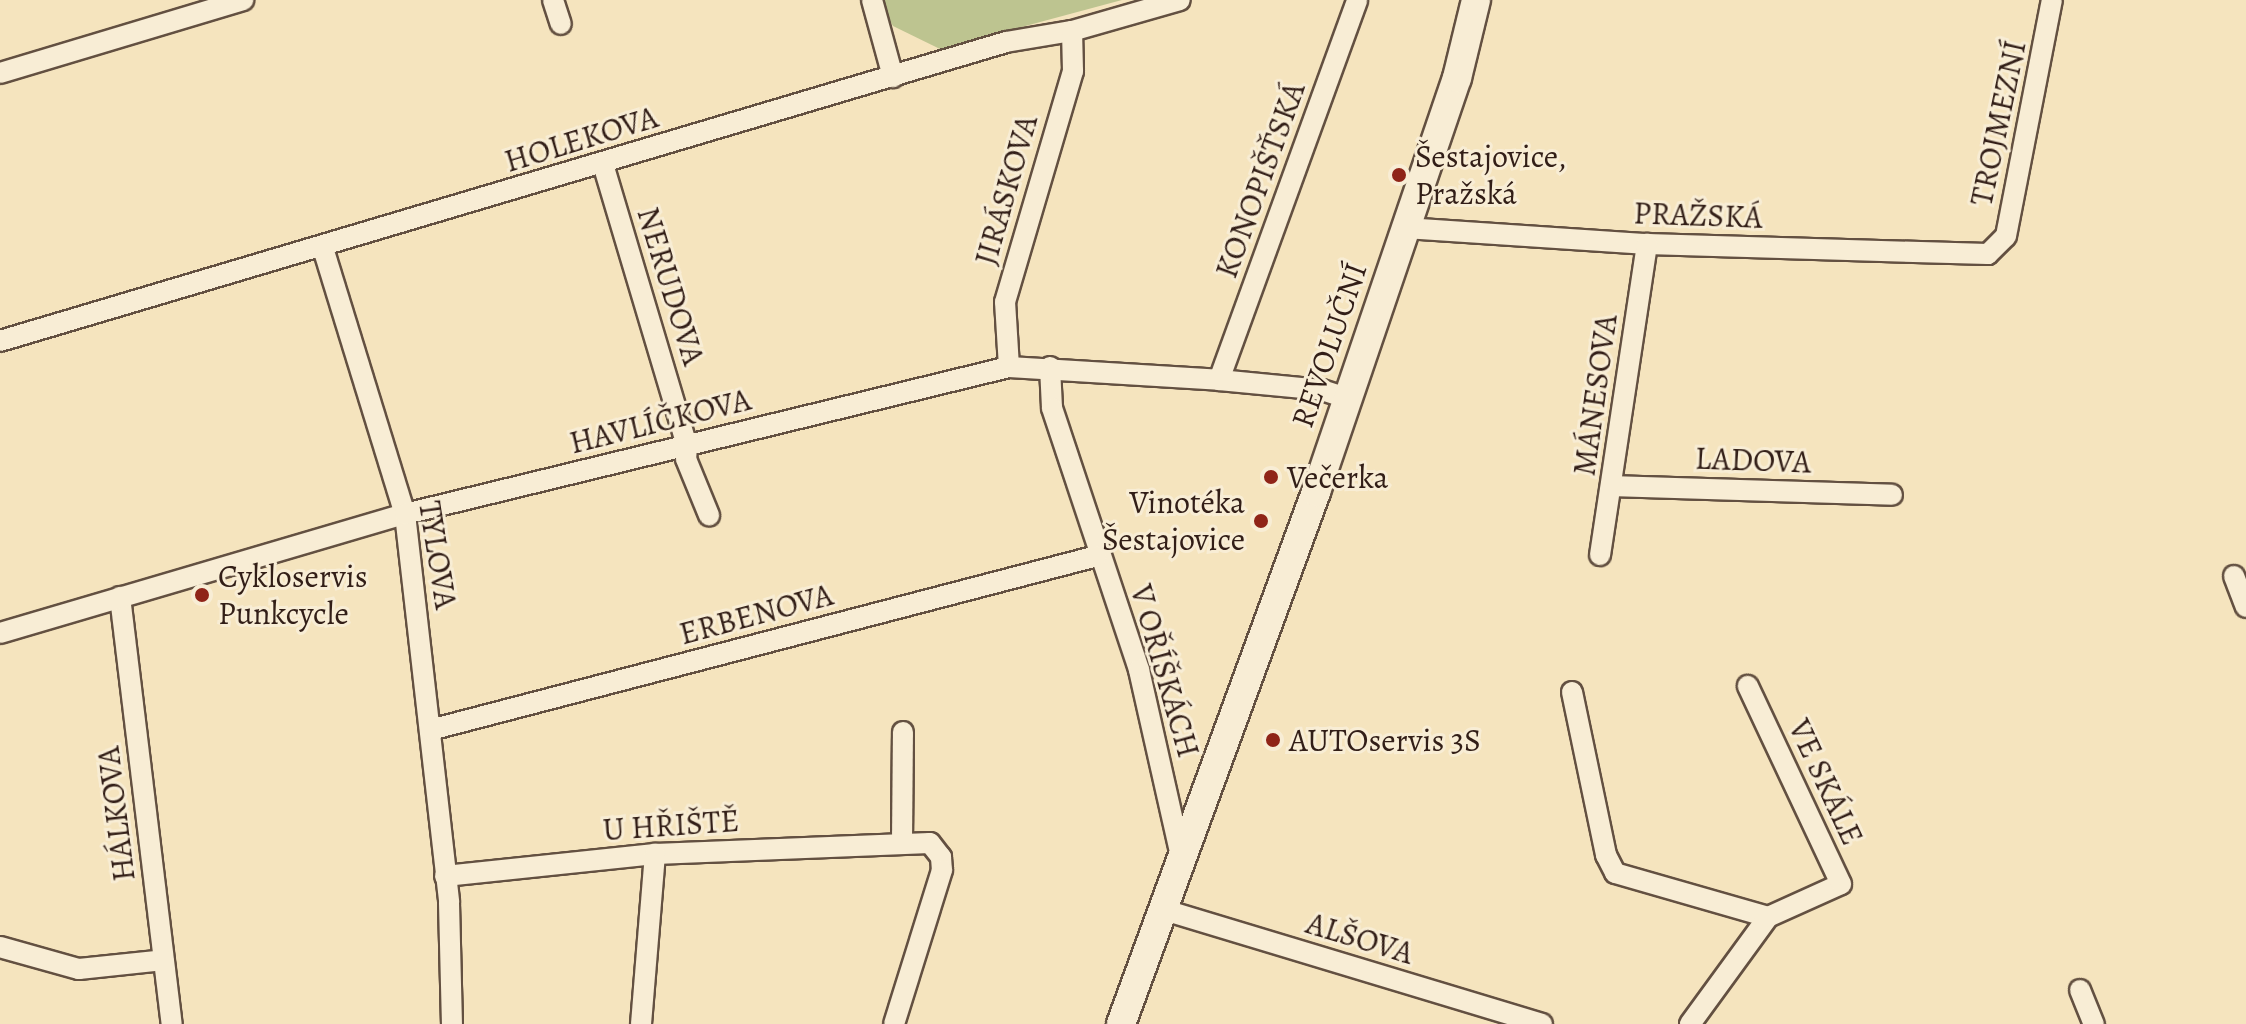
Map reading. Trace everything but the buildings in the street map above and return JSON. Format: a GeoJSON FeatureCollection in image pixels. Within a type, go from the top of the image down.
{"type":"FeatureCollection","features":[{"type":"Feature","properties":{"kind":"street"},"geometry":{"type":"LineString","coordinates":[[0,73],[243,0]]}},
{"type":"Feature","properties":{"kind":"street"},"geometry":{"type":"LineString","coordinates":[[553,0],[561,24]]}},
{"type":"Feature","properties":{"kind":"street"},"geometry":{"type":"LineString","coordinates":[[872,0],[893,77]]}},
{"type":"Feature","properties":{"kind":"street","name":"HOLEKOVA"},"geometry":{"type":"LineString","coordinates":[[0,341],[323,248],[1006,42],[1072,31],[1180,0]]}},
{"type":"Feature","properties":{"kind":"street","name":"KONOPIŠŤSKÁ"},"geometry":{"type":"LineString","coordinates":[[1219,380],[1357,0]]}},
{"type":"Feature","properties":{"kind":"street","name":"REVOLUČNÍ"},"geometry":{"type":"LineString","coordinates":[[1121,1024],[1405,228],[1462,60],[1476,0]]}},
{"type":"Feature","properties":{"kind":"street","name":"TROJMEZNÍ"},"geometry":{"type":"LineString","coordinates":[[1988,254],[2006,236],[2052,0]]}},
{"type":"Feature","properties":{"kind":"street","name":"JIRÁSKOVA"},"geometry":{"type":"LineString","coordinates":[[1009,367],[1005,302],[1073,71],[1072,31]]}},
{"type":"Feature","properties":{"kind":"street","name":"NERUDOVA"},"geometry":{"type":"LineString","coordinates":[[603,164],[687,446],[686,459],[709,515]]}},
{"type":"Feature","properties":{"kind":"street","name":"PRAŽSKÁ"},"geometry":{"type":"LineString","coordinates":[[1405,228],[1647,244],[1988,254]]}},
{"type":"Feature","properties":{"kind":"street","name":"MÁNESOVA"},"geometry":{"type":"LineString","coordinates":[[1600,555],[1647,244]]}},
{"type":"Feature","properties":{"kind":"street","name":"TYLOVA"},"geometry":{"type":"LineString","coordinates":[[323,248],[405,514],[445,876],[452,1024]]}},
{"type":"Feature","properties":{"kind":"street","name":"HAVLÍČKOVA"},"geometry":{"type":"LineString","coordinates":[[0,633],[405,514],[1009,367],[1050,367],[1219,380],[1322,390],[1346,398]]}},
{"type":"Feature","properties":{"kind":"street","name":"V OŘÍŠKÁCH"},"geometry":{"type":"LineString","coordinates":[[1050,367],[1049,398],[1097,556],[1139,670],[1181,856]]}},
{"type":"Feature","properties":{"kind":"street","name":"LADOVA"},"geometry":{"type":"LineString","coordinates":[[1612,486],[1892,495]]}},
{"type":"Feature","properties":{"kind":"street","name":"ERBENOVA"},"geometry":{"type":"LineString","coordinates":[[430,730],[1097,556]]}},
{"type":"Feature","properties":{"kind":"street"},"geometry":{"type":"LineString","coordinates":[[2234,576],[2246,607]]}},
{"type":"Feature","properties":{"kind":"street","name":"HÁLKOVA"},"geometry":{"type":"LineString","coordinates":[[120,597],[172,1024]]}},
{"type":"Feature","properties":{"kind":"street","name":"VE SKÁLE"},"geometry":{"type":"LineString","coordinates":[[1690,1024],[1768,917],[1841,884],[1748,686]]}},
{"type":"Feature","properties":{"kind":"street"},"geometry":{"type":"LineString","coordinates":[[1572,692],[1606,855],[1615,873],[1768,917]]}},
{"type":"Feature","properties":{"kind":"street"},"geometry":{"type":"LineString","coordinates":[[902,842],[903,732]]}},
{"type":"Feature","properties":{"kind":"street","name":"U HŘIŠTĚ"},"geometry":{"type":"LineString","coordinates":[[445,876],[655,854],[930,843],[942,863],[894,1024]]}},
{"type":"Feature","properties":{"kind":"street"},"geometry":{"type":"LineString","coordinates":[[641,1024],[655,854]]}},
{"type":"Feature","properties":{"kind":"street","name":"ALŠOVA"},"geometry":{"type":"LineString","coordinates":[[1161,909],[1542,1024]]}},
{"type":"Feature","properties":{"kind":"street"},"geometry":{"type":"LineString","coordinates":[[0,947],[79,969],[164,960]]}},
{"type":"Feature","properties":{"kind":"street"},"geometry":{"type":"LineString","coordinates":[[2080,990],[2094,1024]]}},
{"type":"Feature","properties":{"kind":"green space"},"geometry":{"type":"Polygon","coordinates":[[[878,0],[1122,0],[940,49],[893,26],[878,0]]]}},
{"type":"Feature","properties":{"kind":"place","name":"Šestajovice, Pražská"},"geometry":{"type":"Point","coordinates":[1399,175]}},
{"type":"Feature","properties":{"kind":"place","name":"Večerka"},"geometry":{"type":"Point","coordinates":[1271,477]}},
{"type":"Feature","properties":{"kind":"place","name":"Vinotéka Šestajovice"},"geometry":{"type":"Point","coordinates":[1261,521]}},
{"type":"Feature","properties":{"kind":"place","name":"Cykloservis Punkcycle"},"geometry":{"type":"Point","coordinates":[202,595]}},
{"type":"Feature","properties":{"kind":"place","name":"AUTOservis 3S"},"geometry":{"type":"Point","coordinates":[1273,740]}}]}
